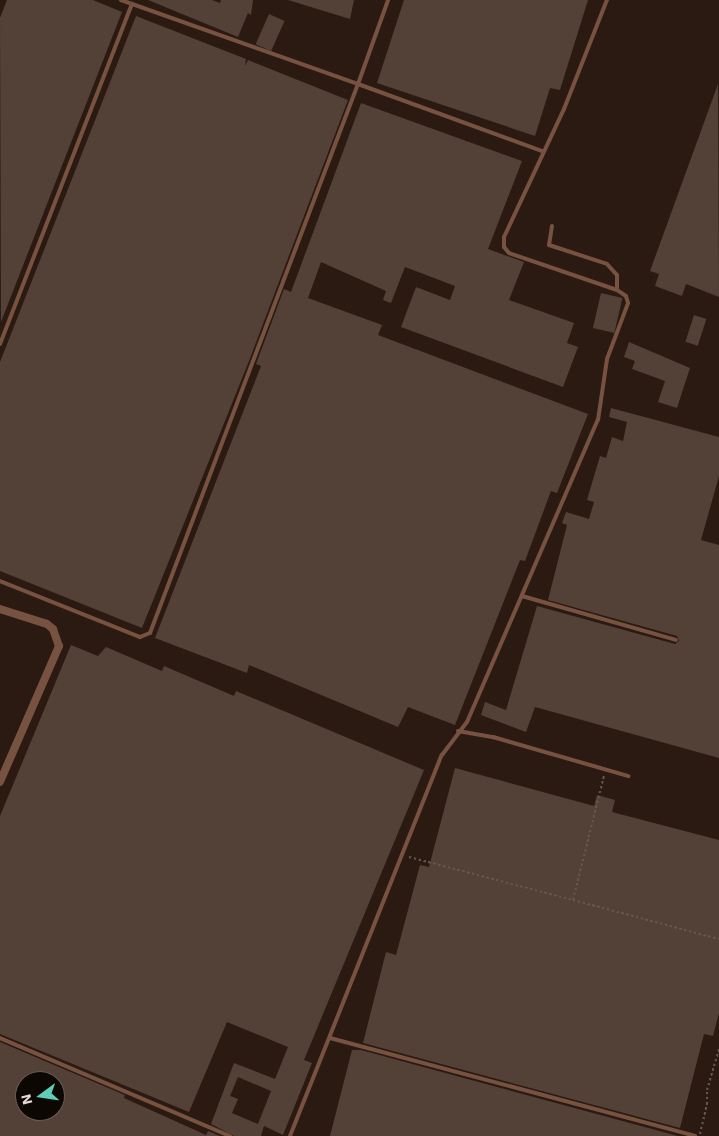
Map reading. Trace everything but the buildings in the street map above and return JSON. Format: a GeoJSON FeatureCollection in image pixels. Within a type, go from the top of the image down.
{"type":"FeatureCollection","features":[{"type":"Feature","properties":{"kind":"street"},"geometry":{"type":"LineString","coordinates":[[0,609],[47,624],[53,629],[59,646],[0,782]]}},
{"type":"Feature","properties":{"kind":"lane"},"geometry":{"type":"LineString","coordinates":[[121,0],[542,151]]}},
{"type":"Feature","properties":{"kind":"lane"},"geometry":{"type":"LineString","coordinates":[[0,581],[140,637],[150,633],[388,0]]}},
{"type":"Feature","properties":{"kind":"lane"},"geometry":{"type":"LineString","coordinates":[[290,1136],[442,755],[466,722],[598,420],[607,359],[628,303],[626,296],[617,290],[509,253],[504,247],[504,237],[542,151],[564,109],[607,0]]}},
{"type":"Feature","properties":{"kind":"lane"},"geometry":{"type":"LineString","coordinates":[[0,344],[132,4]]}},
{"type":"Feature","properties":{"kind":"lane"},"geometry":{"type":"LineString","coordinates":[[552,226],[549,245],[608,264],[617,275],[617,290]]}},
{"type":"Feature","properties":{"kind":"lane"},"geometry":{"type":"LineString","coordinates":[[522,596],[676,640]]}},
{"type":"Feature","properties":{"kind":"lane"},"geometry":{"type":"LineString","coordinates":[[458,731],[494,738],[628,776]]}},
{"type":"Feature","properties":{"kind":"lane"},"geometry":{"type":"LineString","coordinates":[[0,1038],[230,1136]]}},
{"type":"Feature","properties":{"kind":"lane"},"geometry":{"type":"LineString","coordinates":[[330,1038],[695,1136]]}},
{"type":"Feature","properties":{"kind":"path"},"geometry":{"type":"LineString","coordinates":[[574,900],[580,863],[606,769]]}},
{"type":"Feature","properties":{"kind":"path"},"geometry":{"type":"LineString","coordinates":[[402,856],[719,938]]}},
{"type":"Feature","properties":{"kind":"path"},"geometry":{"type":"LineString","coordinates":[[700,1136],[707,1104],[707,1090],[719,1049]]}}]}
